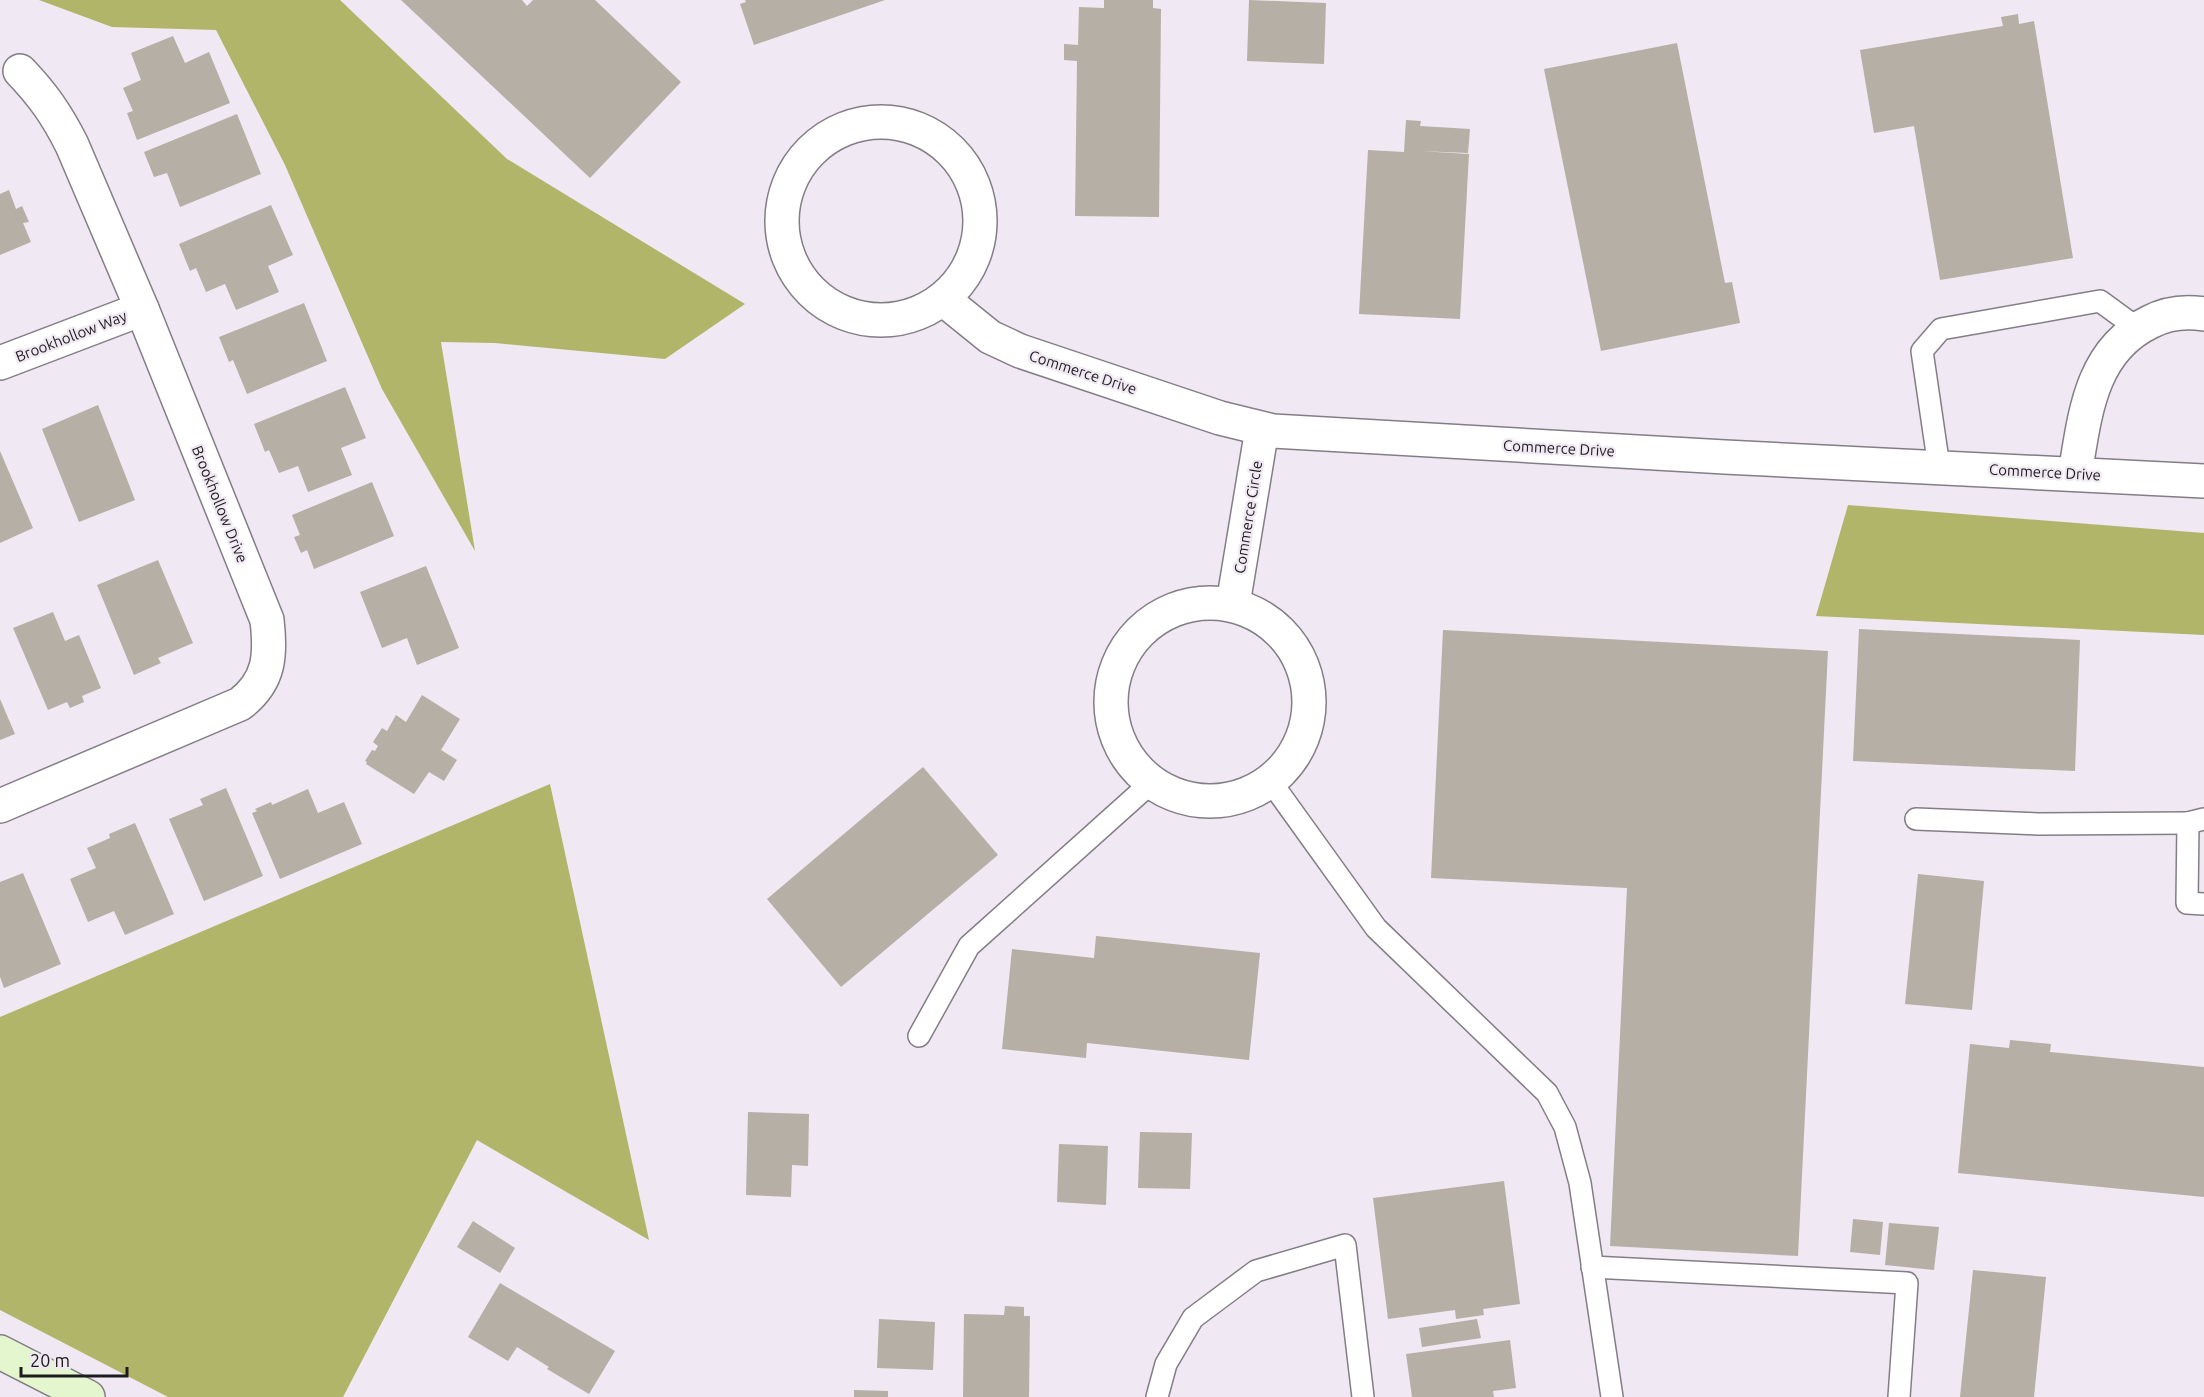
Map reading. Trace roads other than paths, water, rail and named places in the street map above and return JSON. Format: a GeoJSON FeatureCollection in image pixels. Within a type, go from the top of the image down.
{"type":"FeatureCollection","features":[{"type":"Feature","properties":{"kind":"street","name":"Brookhollow Drive"},"geometry":{"type":"LineString","coordinates":[[0,806],[240,704],[254,694],[262,680],[270,644],[267,620],[142,309],[59,119],[45,97],[20,71]]}},
{"type":"Feature","properties":{"kind":"street"},"geometry":{"type":"LineString","coordinates":[[874,122],[900,123],[923,131],[945,145],[961,163],[973,185],[979,210],[980,235],[973,259],[961,281],[943,299],[920,313],[894,320],[868,320],[842,313],[819,299],[800,279],[788,256],[782,229],[784,202],[792,177],[807,155],[827,137],[849,126],[874,122]]}},
{"type":"Feature","properties":{"kind":"street","name":"Commerce Drive"},"geometry":{"type":"LineString","coordinates":[[943,299],[990,337],[1020,351],[1220,418],[1262,429],[1725,457],[2204,481]]}},
{"type":"Feature","properties":{"kind":"street","name":"Brookhollow Way"},"geometry":{"type":"LineString","coordinates":[[0,363],[142,309]]}},
{"type":"Feature","properties":{"kind":"street"},"geometry":{"type":"LineString","coordinates":[[2075,474],[2093,386],[2106,359],[2123,339],[2137,328],[2175,313],[2204,314]]}},
{"type":"Feature","properties":{"kind":"street","name":"Commerce Circle"},"geometry":{"type":"LineString","coordinates":[[1233,604],[1262,429]]}},
{"type":"Feature","properties":{"kind":"street"},"geometry":{"type":"LineString","coordinates":[[1212,601],[1233,604],[1262,617],[1281,632],[1296,655],[1304,678],[1308,702],[1305,727],[1298,747],[1271,782],[1250,794],[1206,802],[1180,797],[1139,772],[1125,752],[1117,733],[1111,708],[1113,680],[1120,657],[1132,639],[1147,625],[1187,605],[1212,601]]}},
{"type":"Feature","properties":{"kind":"street"},"geometry":{"type":"LineString","coordinates":[[0,1352],[88,1397]]}},
{"type":"Feature","properties":{"kind":"lane"},"geometry":{"type":"LineString","coordinates":[[1939,467],[1922,351],[1941,329],[2100,301],[2137,328]]}},
{"type":"Feature","properties":{"kind":"lane"},"geometry":{"type":"LineString","coordinates":[[919,1036],[969,946],[1152,782]]}},
{"type":"Feature","properties":{"kind":"lane"},"geometry":{"type":"LineString","coordinates":[[1271,782],[1376,928],[1547,1093],[1565,1127],[1577,1172],[1612,1397]]}},
{"type":"Feature","properties":{"kind":"lane"},"geometry":{"type":"LineString","coordinates":[[1916,819],[2039,824],[2196,821],[2187,903],[2204,904]]}},
{"type":"Feature","properties":{"kind":"lane"},"geometry":{"type":"LineString","coordinates":[[1156,1397],[1166,1364],[1193,1318],[1257,1271],[1345,1245],[1363,1397]]}},
{"type":"Feature","properties":{"kind":"lane"},"geometry":{"type":"LineString","coordinates":[[1592,1267],[1906,1284],[1899,1397]]}}]}
